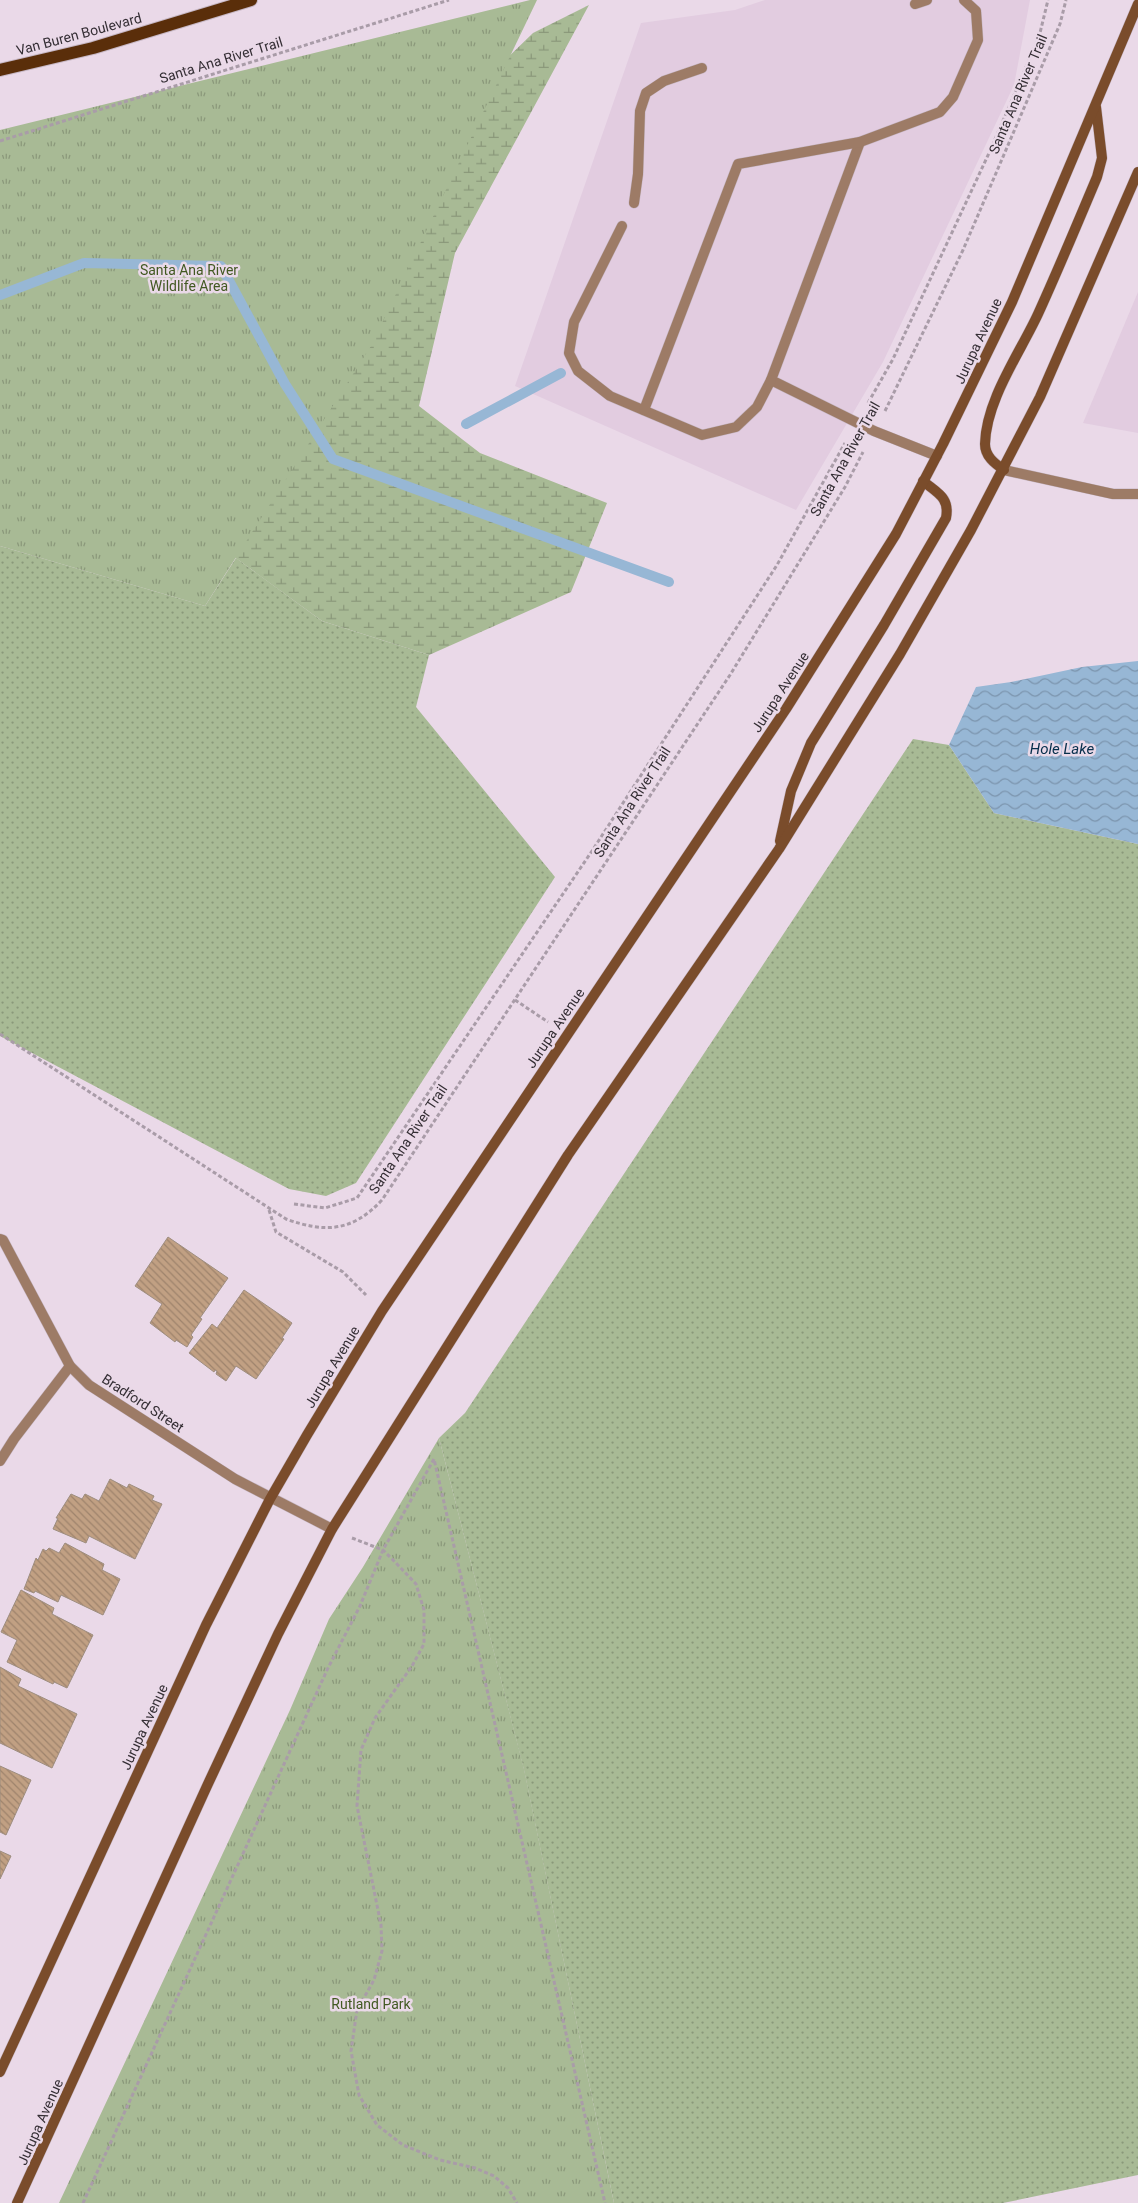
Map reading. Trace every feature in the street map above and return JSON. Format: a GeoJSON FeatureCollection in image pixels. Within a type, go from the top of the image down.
{"type":"FeatureCollection","features":[{"type":"Feature","properties":{"kind":"main road","name":"Van Buren Boulevard"},"geometry":{"type":"LineString","coordinates":[[0,70],[93,48],[251,0]]}},
{"type":"Feature","properties":{"kind":"main road","name":"Jurupa Avenue"},"geometry":{"type":"LineString","coordinates":[[0,2072],[206,1625],[270,1499],[382,1311],[786,709],[896,534],[937,456],[1012,302],[1138,4]]}},
{"type":"Feature","properties":{"kind":"main road"},"geometry":{"type":"LineString","coordinates":[[1004,470],[995,464],[985,450],[991,409],[1038,314],[1097,177],[1102,158],[1096,106]]}},
{"type":"Feature","properties":{"kind":"main road","name":"Jurupa Avenue"},"geometry":{"type":"LineString","coordinates":[[18,2203],[206,1786],[278,1634],[332,1529],[568,1155],[779,849],[900,654],[1004,470],[1040,397],[1135,186],[1138,172]]}},
{"type":"Feature","properties":{"kind":"main road"},"geometry":{"type":"LineString","coordinates":[[779,849],[791,792],[811,743],[884,625],[946,518],[948,508],[946,500],[923,481]]}},
{"type":"Feature","properties":{"kind":"street"},"geometry":{"type":"LineString","coordinates":[[916,4],[927,0]]}},
{"type":"Feature","properties":{"kind":"street"},"geometry":{"type":"LineString","coordinates":[[644,410],[738,164],[860,142],[940,112],[953,97],[978,40],[976,11],[964,0]]}},
{"type":"Feature","properties":{"kind":"street"},"geometry":{"type":"LineString","coordinates":[[634,203],[638,174],[640,111],[646,93],[664,81],[702,68]]}},
{"type":"Feature","properties":{"kind":"street"},"geometry":{"type":"LineString","coordinates":[[622,226],[574,322],[569,353],[578,371],[610,396],[702,435],[736,427],[757,407],[771,380],[860,142]]}},
{"type":"Feature","properties":{"kind":"street"},"geometry":{"type":"LineString","coordinates":[[771,380],[874,431],[937,456]]}},
{"type":"Feature","properties":{"kind":"street"},"geometry":{"type":"LineString","coordinates":[[1004,470],[1113,494],[1138,494]]}},
{"type":"Feature","properties":{"kind":"street","name":"Bradford Street"},"geometry":{"type":"LineString","coordinates":[[0,1239],[3,1240],[70,1366],[89,1385],[235,1479],[270,1499],[332,1529]]}},
{"type":"Feature","properties":{"kind":"street"},"geometry":{"type":"LineString","coordinates":[[0,1461],[14,1439],[70,1366]]}},
{"type":"Feature","properties":{"kind":"path","name":"Santa Ana River Trail"},"geometry":{"type":"LineString","coordinates":[[0,141],[449,0]]}},
{"type":"Feature","properties":{"kind":"path"},"geometry":{"type":"LineString","coordinates":[[294,1204],[325,1208],[357,1198],[592,851],[761,589],[893,359],[990,152],[1039,37],[1048,0]]}},
{"type":"Feature","properties":{"kind":"path","name":"Santa Ana River Trail"},"geometry":{"type":"LineString","coordinates":[[0,1034],[286,1219],[306,1226],[326,1228],[351,1224],[371,1212],[382,1200],[734,667],[845,487],[895,393],[963,250],[1060,24],[1066,0]]}},
{"type":"Feature","properties":{"kind":"path"},"geometry":{"type":"LineString","coordinates":[[515,1000],[567,1035]]}},
{"type":"Feature","properties":{"kind":"path"},"geometry":{"type":"LineString","coordinates":[[268,1209],[276,1232],[343,1272],[382,1311]]}},
{"type":"Feature","properties":{"kind":"path"},"geometry":{"type":"LineString","coordinates":[[83,2203],[328,1668],[360,1606],[383,1550],[434,1459],[605,2203]]}},
{"type":"Feature","properties":{"kind":"path"},"geometry":{"type":"LineString","coordinates":[[332,1529],[383,1550],[416,1584],[424,1610],[424,1644],[412,1666],[375,1718],[361,1750],[357,1806],[381,1925],[382,1951],[374,1980],[358,2010],[355,2026],[351,2052],[359,2095],[377,2125],[403,2144],[440,2160],[475,2168],[494,2176],[508,2188],[517,2203]]}},
{"type":"Feature","properties":{"kind":"shaded area"},"geometry":{"type":"Polygon","coordinates":[[[765,0],[1030,0],[1014,85],[883,362],[796,510],[515,386],[641,23],[735,10],[765,0]]]}},
{"type":"Feature","properties":{"kind":"shaded area"},"geometry":{"type":"Polygon","coordinates":[[[1138,292],[1138,433],[1083,423],[1138,292]]]}},
{"type":"Feature","properties":{"kind":"green space","name":"Santa Ana River Wildlife Area"},"geometry":{"type":"Polygon","coordinates":[[[530,0],[537,0],[371,346],[205,606],[0,546],[0,130],[530,0]]]}},
{"type":"Feature","properties":{"kind":"green space"},"geometry":{"type":"Polygon","coordinates":[[[589,5],[455,253],[419,406],[480,453],[607,503],[571,592],[429,655],[322,621],[200,532],[422,141],[533,33],[589,5]]]}},
{"type":"Feature","properties":{"kind":"green space"},"geometry":{"type":"Polygon","coordinates":[[[0,546],[205,606],[236,558],[322,621],[429,655],[416,707],[555,877],[356,1183],[326,1196],[289,1189],[0,1036],[0,546]]]}},
{"type":"Feature","properties":{"kind":"green space"},"geometry":{"type":"Polygon","coordinates":[[[913,739],[949,745],[994,813],[1138,844],[1138,2175],[1003,2203],[614,2203],[524,1770],[439,1438],[465,1413],[913,739]]]}},
{"type":"Feature","properties":{"kind":"green space","name":"Rutland Park"},"geometry":{"type":"Polygon","coordinates":[[[439,1438],[524,1769],[614,2203],[59,2203],[290,1710],[329,1619],[363,1567],[439,1438]]]}},
{"type":"Feature","properties":{"kind":"water","name":"Hole Lake"},"geometry":{"type":"Polygon","coordinates":[[[1138,661],[1138,844],[994,813],[949,745],[976,687],[1011,682],[1082,667],[1138,661]]]}},
{"type":"Feature","properties":{"kind":"building"},"geometry":{"type":"Polygon","coordinates":[[[168,1237],[228,1278],[200,1318],[202,1319],[191,1335],[193,1337],[187,1347],[176,1340],[175,1342],[150,1323],[162,1304],[135,1286],[168,1237]]]}},
{"type":"Feature","properties":{"kind":"building"},"geometry":{"type":"Polygon","coordinates":[[[244,1290],[292,1323],[282,1338],[284,1339],[256,1379],[236,1366],[226,1381],[216,1374],[217,1371],[215,1370],[214,1372],[189,1353],[212,1324],[217,1328],[244,1290]]]}},
{"type":"Feature","properties":{"kind":"building"},"geometry":{"type":"Polygon","coordinates":[[[110,1479],[127,1488],[129,1484],[154,1496],[152,1500],[162,1504],[135,1559],[89,1536],[86,1543],[53,1529],[58,1518],[56,1518],[71,1494],[82,1499],[85,1494],[99,1501],[110,1479]]]}},
{"type":"Feature","properties":{"kind":"building"},"geometry":{"type":"Polygon","coordinates":[[[65,1543],[104,1564],[102,1570],[120,1579],[103,1615],[61,1595],[58,1602],[35,1591],[34,1593],[24,1589],[36,1558],[38,1560],[43,1549],[46,1551],[49,1548],[59,1553],[65,1543]]]}},
{"type":"Feature","properties":{"kind":"building"},"geometry":{"type":"Polygon","coordinates":[[[21,1590],[54,1608],[52,1614],[93,1635],[67,1688],[54,1682],[53,1684],[7,1662],[17,1640],[1,1632],[21,1590]]]}},
{"type":"Feature","properties":{"kind":"building"},"geometry":{"type":"Polygon","coordinates":[[[0,1667],[21,1679],[18,1686],[77,1714],[52,1768],[0,1743],[0,1667]]]}},
{"type":"Feature","properties":{"kind":"building"},"geometry":{"type":"Polygon","coordinates":[[[0,1766],[31,1780],[6,1835],[0,1832],[0,1766]]]}},
{"type":"Feature","properties":{"kind":"building"},"geometry":{"type":"Polygon","coordinates":[[[0,1851],[11,1856],[0,1879],[0,1851]]]}},
{"type":"Feature","properties":{"kind":"waterway"},"geometry":{"type":"LineString","coordinates":[[0,295],[84,263],[221,266],[285,384],[333,459],[669,582]]}},
{"type":"Feature","properties":{"kind":"waterway"},"geometry":{"type":"LineString","coordinates":[[466,424],[561,373]]}}]}
